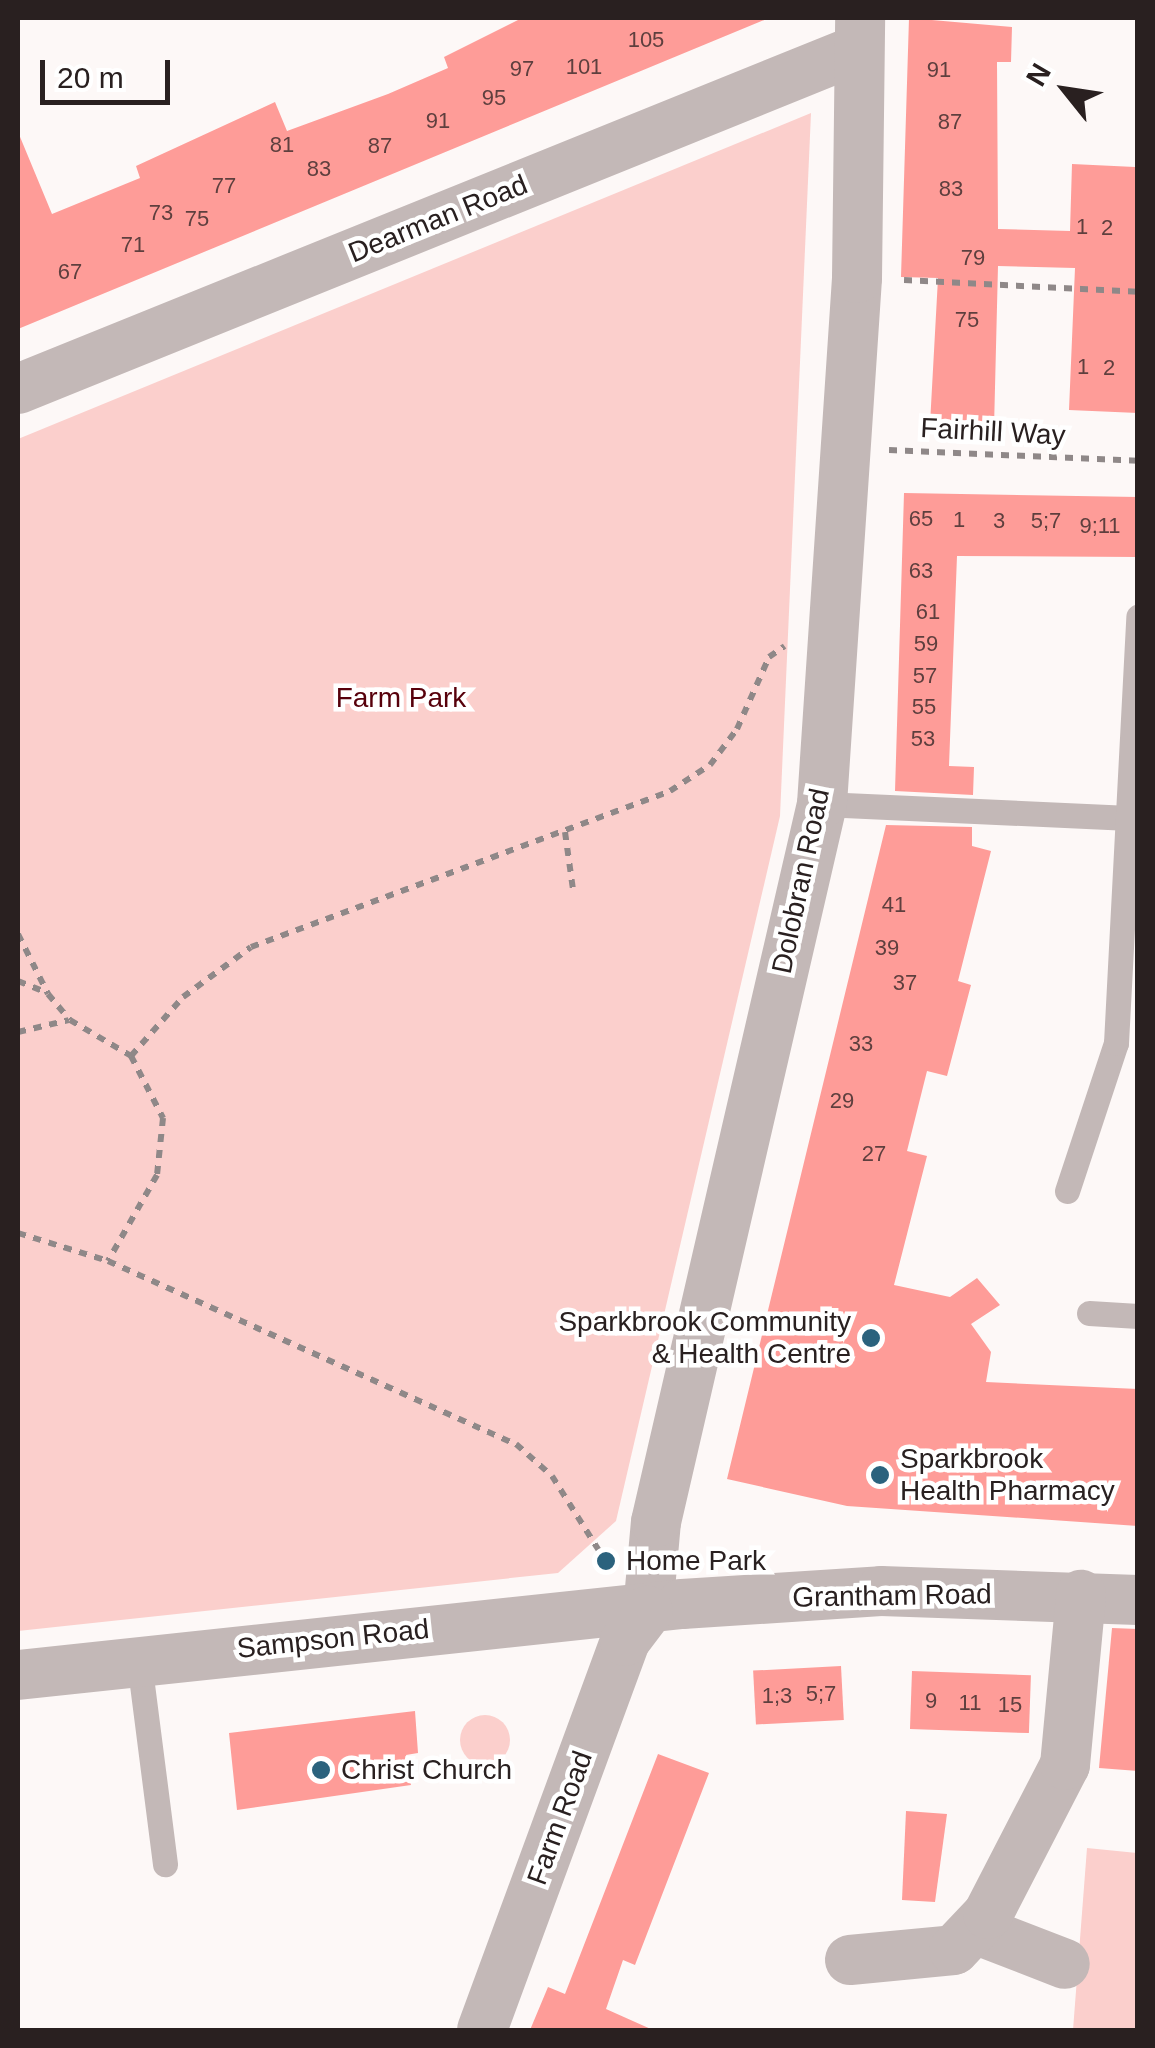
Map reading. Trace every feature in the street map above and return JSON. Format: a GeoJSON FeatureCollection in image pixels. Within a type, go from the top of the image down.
{"type":"FeatureCollection","features":[{"type":"Feature","properties":{"kind":"street","name":"Dolobran Road"},"geometry":{"type":"LineString","coordinates":[[648,1611],[656,1522],[822,804],[858,278],[859,33]]}},
{"type":"Feature","properties":{"kind":"street","name":"Dearman Road"},"geometry":{"type":"LineString","coordinates":[[18,389],[859,33]]}},
{"type":"Feature","properties":{"kind":"street","name":"Grantham Road"},"geometry":{"type":"LineString","coordinates":[[648,1611],[880,1591],[1081,1595],[1138,1600]]}},
{"type":"Feature","properties":{"kind":"street"},"geometry":{"type":"LineString","coordinates":[[850,1960],[954,1950],[977,1930],[1065,1765],[1081,1595]]}},
{"type":"Feature","properties":{"kind":"street","name":"Sampson Road"},"geometry":{"type":"LineString","coordinates":[[18,1675],[601,1609],[648,1611]]}},
{"type":"Feature","properties":{"kind":"street","name":"Farm Road"},"geometry":{"type":"LineString","coordinates":[[482,2030],[625,1641],[648,1611]]}},
{"type":"Feature","properties":{"kind":"street"},"geometry":{"type":"LineString","coordinates":[[977,1930],[1065,1964]]}},
{"type":"Feature","properties":{"kind":"lane"},"geometry":{"type":"LineString","coordinates":[[1067,1191],[1116,1043],[1138,617]]}},
{"type":"Feature","properties":{"kind":"lane"},"geometry":{"type":"LineString","coordinates":[[822,804],[1130,818]]}},
{"type":"Feature","properties":{"kind":"lane"},"geometry":{"type":"LineString","coordinates":[[1089,1313],[1138,1316]]}},
{"type":"Feature","properties":{"kind":"lane"},"geometry":{"type":"LineString","coordinates":[[139,1661],[165,1864]]}},
{"type":"Feature","properties":{"kind":"path"},"geometry":{"type":"LineString","coordinates":[[858,278],[1138,292]]}},
{"type":"Feature","properties":{"kind":"path","name":"Fairhill Way"},"geometry":{"type":"LineString","coordinates":[[846,448],[1138,461]]}},
{"type":"Feature","properties":{"kind":"path"},"geometry":{"type":"LineString","coordinates":[[130,1056],[183,997],[251,946],[670,792],[710,766],[737,729],[769,658],[790,642],[831,644]]}},
{"type":"Feature","properties":{"kind":"path"},"geometry":{"type":"LineString","coordinates":[[565,832],[573,890]]}},
{"type":"Feature","properties":{"kind":"path"},"geometry":{"type":"LineString","coordinates":[[18,934],[48,994],[70,1020],[130,1056],[163,1118],[157,1176],[108,1261]]}},
{"type":"Feature","properties":{"kind":"path"},"geometry":{"type":"LineString","coordinates":[[18,981],[48,994]]}},
{"type":"Feature","properties":{"kind":"path"},"geometry":{"type":"LineString","coordinates":[[18,1032],[70,1020]]}},
{"type":"Feature","properties":{"kind":"path"},"geometry":{"type":"LineString","coordinates":[[18,1233],[108,1261],[516,1444],[552,1476],[592,1545],[648,1611]]}},
{"type":"Feature","properties":{"kind":"green space","name":"Farm Park"},"geometry":{"type":"Polygon","coordinates":[[[811,113],[780,816],[616,1521],[558,1573],[18,1631],[18,439],[811,113]]]}},
{"type":"Feature","properties":{"kind":"green space"},"geometry":{"type":"Polygon","coordinates":[[[485,1715],[502,1723],[510,1740],[502,1757],[485,1765],[468,1757],[460,1740],[468,1723],[485,1715]]]}},
{"type":"Feature","properties":{"kind":"green space"},"geometry":{"type":"Polygon","coordinates":[[[1087,1848],[1137,1853],[1137,2030],[1073,2030],[1087,1848]]]}},
{"type":"Feature","properties":{"kind":"building"},"geometry":{"type":"Polygon","coordinates":[[[522,18],[769,18],[18,329],[18,132],[52,214],[140,178],[136,166],[275,102],[287,131],[388,94],[448,68],[444,57],[522,18]]]}},
{"type":"Feature","properties":{"kind":"building"},"geometry":{"type":"Polygon","coordinates":[[[909,18],[1012,27],[1011,62],[997,62],[998,229],[1070,231],[1072,164],[1135,167],[1138,413],[1069,410],[1075,268],[998,266],[994,428],[930,424],[938,278],[901,277],[909,18]]]}},
{"type":"Feature","properties":{"kind":"building"},"geometry":{"type":"Polygon","coordinates":[[[904,493],[1138,497],[1138,557],[957,556],[949,766],[974,767],[973,795],[895,791],[904,493]]]}},
{"type":"Feature","properties":{"kind":"building","name":"Sparkbrook Community & Health Centre"},"geometry":{"type":"Polygon","coordinates":[[[886,825],[972,827],[972,846],[991,851],[958,981],[971,985],[947,1076],[927,1071],[907,1151],[927,1156],[894,1285],[950,1297],[977,1278],[1000,1305],[971,1324],[991,1352],[986,1382],[1138,1389],[1138,1526],[847,1506],[727,1479],[886,825]]]}},
{"type":"Feature","properties":{"kind":"building"},"geometry":{"type":"Polygon","coordinates":[[[1112,1628],[1138,1629],[1138,1771],[1099,1768],[1112,1628]]]}},
{"type":"Feature","properties":{"kind":"building"},"geometry":{"type":"Polygon","coordinates":[[[841,1666],[844,1720],[756,1725],[753,1671],[841,1666]]]}},
{"type":"Feature","properties":{"kind":"building"},"geometry":{"type":"Polygon","coordinates":[[[912,1671],[1031,1675],[1029,1733],[910,1729],[912,1671]]]}},
{"type":"Feature","properties":{"kind":"building","name":"Christ Church"},"geometry":{"type":"Polygon","coordinates":[[[415,1711],[418,1753],[406,1755],[411,1785],[237,1810],[229,1733],[415,1711]]]}},
{"type":"Feature","properties":{"kind":"building"},"geometry":{"type":"Polygon","coordinates":[[[658,1754],[709,1773],[635,1965],[623,1960],[606,2009],[653,2030],[530,2030],[548,1987],[565,1994],[658,1754]]]}},
{"type":"Feature","properties":{"kind":"building"},"geometry":{"type":"Polygon","coordinates":[[[906,1811],[947,1814],[935,1902],[902,1900],[906,1811]]]}},
{"type":"Feature","properties":{"kind":"place","name":"Sparkbrook Community & Health Centre"},"geometry":{"type":"Point","coordinates":[871,1338]}},
{"type":"Feature","properties":{"kind":"place","name":"Sparkbrook Health Pharmacy"},"geometry":{"type":"Point","coordinates":[880,1475]}},
{"type":"Feature","properties":{"kind":"place","name":"Home Park"},"geometry":{"type":"Point","coordinates":[606,1561]}},
{"type":"Feature","properties":{"kind":"place","name":"Christ Church"},"geometry":{"type":"Point","coordinates":[321,1770]}}]}
